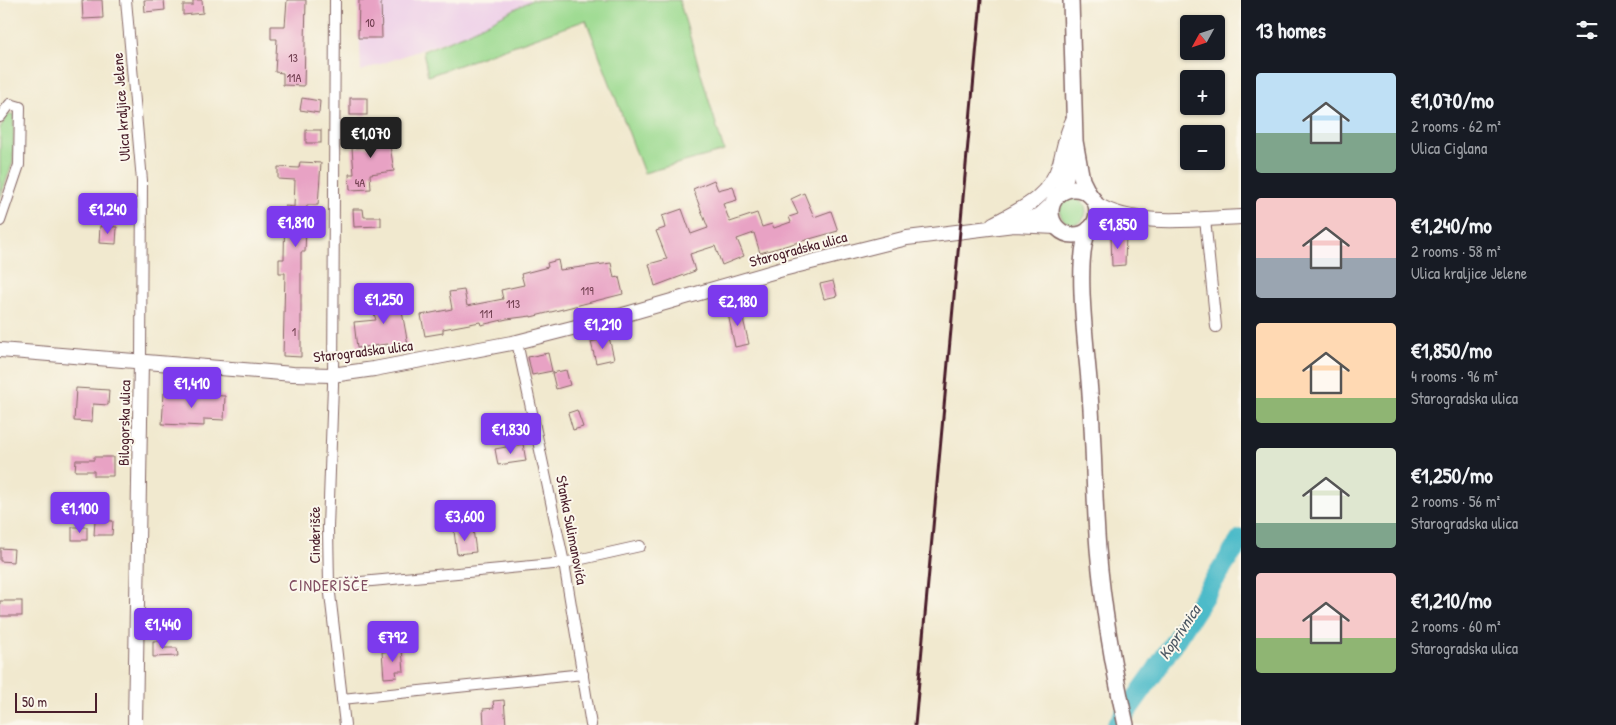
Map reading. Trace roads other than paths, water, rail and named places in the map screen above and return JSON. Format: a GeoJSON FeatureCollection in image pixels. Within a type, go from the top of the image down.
{"type":"FeatureCollection","features":[{"type":"Feature","properties":{"kind":"main road"},"geometry":{"type":"LineString","coordinates":[[1071,0],[1075,141],[1082,180],[1097,212],[1083,242],[1081,271],[1092,417],[1098,550],[1104,608],[1118,692],[1126,725]]}},
{"type":"Feature","properties":{"kind":"main road"},"geometry":{"type":"LineString","coordinates":[[983,229],[1027,206],[1044,192],[1059,166],[1067,132],[1074,118]]}},
{"type":"Feature","properties":{"kind":"main road"},"geometry":{"type":"LineString","coordinates":[[1075,141],[1066,183],[1062,192],[1051,205],[1050,213],[1062,230],[1081,271]]}},
{"type":"Feature","properties":{"kind":"main road"},"geometry":{"type":"LineString","coordinates":[[1062,192],[1076,188],[1114,213],[1137,218]]}},
{"type":"Feature","properties":{"kind":"main road","name":"Starogradska ulica"},"geometry":{"type":"LineString","coordinates":[[1014,225],[1040,215],[1051,205]]}},
{"type":"Feature","properties":{"kind":"main road"},"geometry":{"type":"LineString","coordinates":[[1062,230],[1075,235],[1107,220],[1241,217]]}},
{"type":"Feature","properties":{"kind":"main road","name":"Starogradska ulica"},"geometry":{"type":"LineString","coordinates":[[0,350],[293,374],[332,374],[422,361],[517,342],[907,238],[1014,225],[1062,230]]}},
{"type":"Feature","properties":{"kind":"main road","name":"Bilogorska ulica"},"geometry":{"type":"LineString","coordinates":[[135,725],[141,361]]}},
{"type":"Feature","properties":{"kind":"street","name":"Ulica kraljice Jelene"},"geometry":{"type":"LineString","coordinates":[[126,0],[142,182],[141,361]]}},
{"type":"Feature","properties":{"kind":"street","name":"Cinderišče"},"geometry":{"type":"LineString","coordinates":[[335,0],[332,374],[328,508],[329,585],[345,725]]}},
{"type":"Feature","properties":{"kind":"street"},"geometry":{"type":"LineString","coordinates":[[0,117],[10,104],[20,107],[18,165],[1,213]]}},
{"type":"Feature","properties":{"kind":"street"},"geometry":{"type":"LineString","coordinates":[[1205,219],[1216,327]]}},
{"type":"Feature","properties":{"kind":"street","name":"Stanka Sulimanovića"},"geometry":{"type":"LineString","coordinates":[[517,342],[564,563],[591,725]]}},
{"type":"Feature","properties":{"kind":"street"},"geometry":{"type":"LineString","coordinates":[[329,585],[564,563],[640,546]]}},
{"type":"Feature","properties":{"kind":"street"},"geometry":{"type":"LineString","coordinates":[[342,699],[583,674]]}},
{"type":"Feature","properties":{"kind":"waterway","name":"Koprivnica"},"geometry":{"type":"LineString","coordinates":[[1117,725],[1156,670],[1241,539]]}},
{"type":"Feature","properties":{"kind":"railway"},"geometry":{"type":"LineString","coordinates":[[915,725],[981,0]]}},
{"type":"Feature","properties":{"kind":"district","name":"CINDERIŠČE"},"geometry":{"type":"Point","coordinates":[329,585]}}]}
